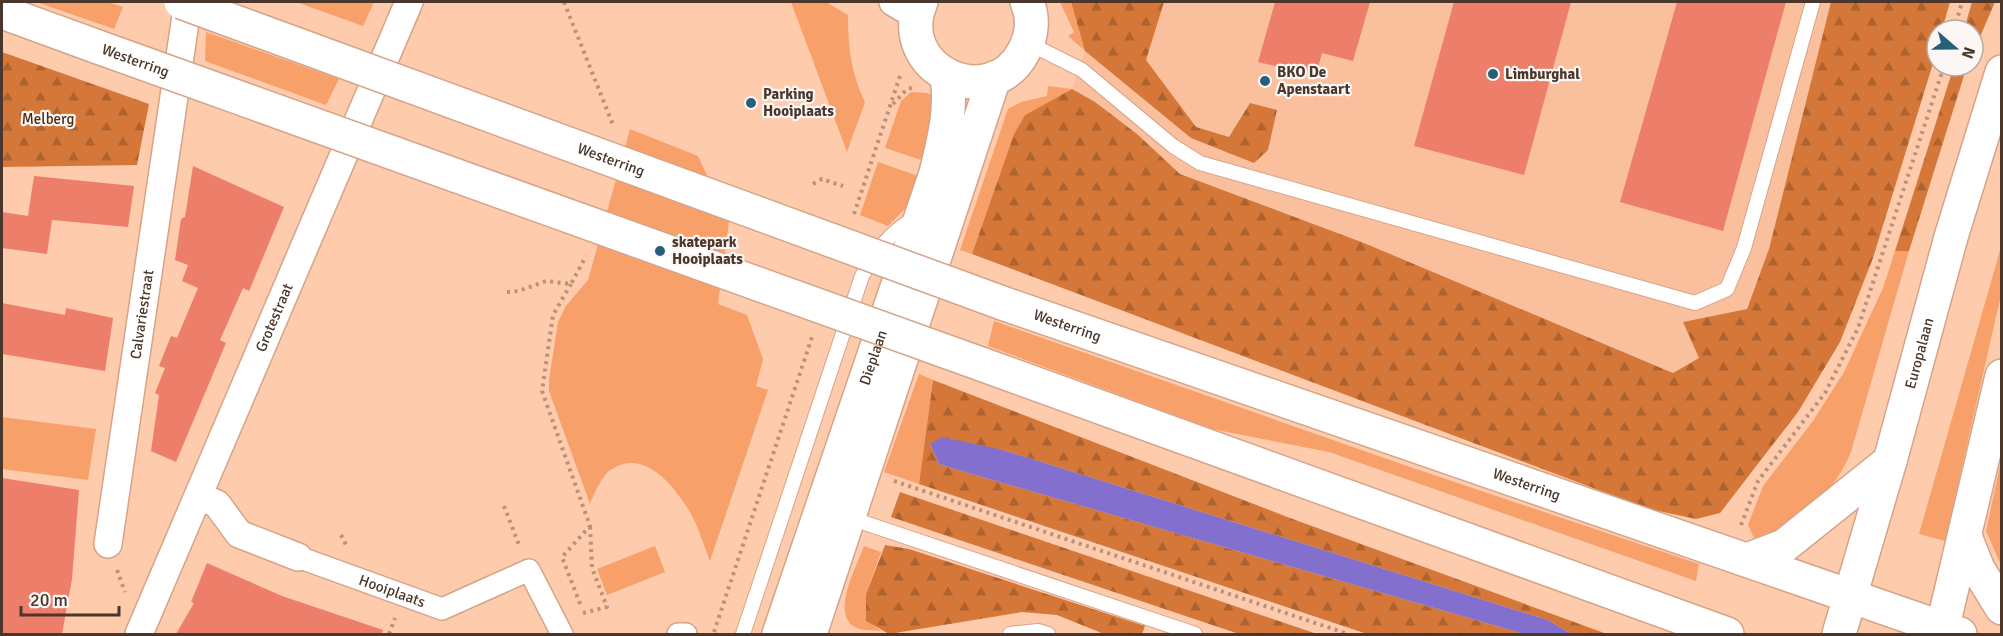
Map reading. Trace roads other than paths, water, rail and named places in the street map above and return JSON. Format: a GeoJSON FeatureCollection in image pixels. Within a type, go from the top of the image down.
{"type":"FeatureCollection","features":[{"type":"Feature","properties":{"kind":"main road","name":"Westerring"},"geometry":{"type":"LineString","coordinates":[[181,2],[1005,303],[1850,595],[1948,632]]}},
{"type":"Feature","properties":{"kind":"main road"},"geometry":{"type":"LineString","coordinates":[[910,6],[921,51],[932,65],[947,76],[962,81],[979,82],[994,78],[1009,70],[1021,58],[1028,43],[1031,26],[1027,2]]}},
{"type":"Feature","properties":{"kind":"main road","name":"Westerring"},"geometry":{"type":"LineString","coordinates":[[2,12],[981,364],[1688,625],[1727,634]]}},
{"type":"Feature","properties":{"kind":"main road","name":"Europalaan"},"geometry":{"type":"LineString","coordinates":[[1839,634],[1890,461],[1951,237],[2001,72]]}},
{"type":"Feature","properties":{"kind":"main road","name":"Dieplaan"},"geometry":{"type":"LineString","coordinates":[[780,634],[922,214],[948,128],[950,97],[947,76]]}},
{"type":"Feature","properties":{"kind":"main road","name":"Dieplaan"},"geometry":{"type":"LineString","coordinates":[[810,634],[994,78]]}},
{"type":"Feature","properties":{"kind":"main road"},"geometry":{"type":"LineString","coordinates":[[1948,632],[1965,536],[2001,376]]}},
{"type":"Feature","properties":{"kind":"main road"},"geometry":{"type":"LineString","coordinates":[[1748,560],[1784,546],[1890,461]]}},
{"type":"Feature","properties":{"kind":"main road"},"geometry":{"type":"LineString","coordinates":[[1965,536],[1978,569],[2001,608]]}},
{"type":"Feature","properties":{"kind":"street","name":"Calvariestraat"},"geometry":{"type":"LineString","coordinates":[[108,544],[189,2]]}},
{"type":"Feature","properties":{"kind":"street","name":"Grotestraat"},"geometry":{"type":"LineString","coordinates":[[139,634],[409,2]]}},
{"type":"Feature","properties":{"kind":"street","name":"Hooiplaats"},"geometry":{"type":"LineString","coordinates":[[199,496],[217,504],[238,534],[442,609],[529,570],[562,634]]}},
{"type":"Feature","properties":{"kind":"street"},"geometry":{"type":"LineString","coordinates":[[678,634],[686,634]]}},
{"type":"Feature","properties":{"kind":"lane"},"geometry":{"type":"LineString","coordinates":[[1028,43],[1082,70],[1173,146],[1200,163],[1695,303],[1727,289],[1744,248],[1813,2]]}},
{"type":"Feature","properties":{"kind":"lane"},"geometry":{"type":"LineString","coordinates":[[743,634],[862,276],[876,251],[890,236],[922,214]]}},
{"type":"Feature","properties":{"kind":"lane"},"geometry":{"type":"LineString","coordinates":[[850,518],[1195,634]]}},
{"type":"Feature","properties":{"kind":"lane"},"geometry":{"type":"LineString","coordinates":[[1010,634],[1038,631],[1048,634]]}},
{"type":"Feature","properties":{"kind":"place","name":"Limburghal"},"geometry":{"type":"Point","coordinates":[1493,74]}},
{"type":"Feature","properties":{"kind":"place","name":"BKO De Apenstaart"},"geometry":{"type":"Point","coordinates":[1265,81]}},
{"type":"Feature","properties":{"kind":"place","name":"Parking Hooiplaats"},"geometry":{"type":"Point","coordinates":[751,103]}},
{"type":"Feature","properties":{"kind":"place","name":"skatepark Hooiplaats"},"geometry":{"type":"Point","coordinates":[660,251]}},
{"type":"Feature","properties":{"kind":"park label","name":"Melberg"},"geometry":{"type":"Point","coordinates":[48,119]}}]}
